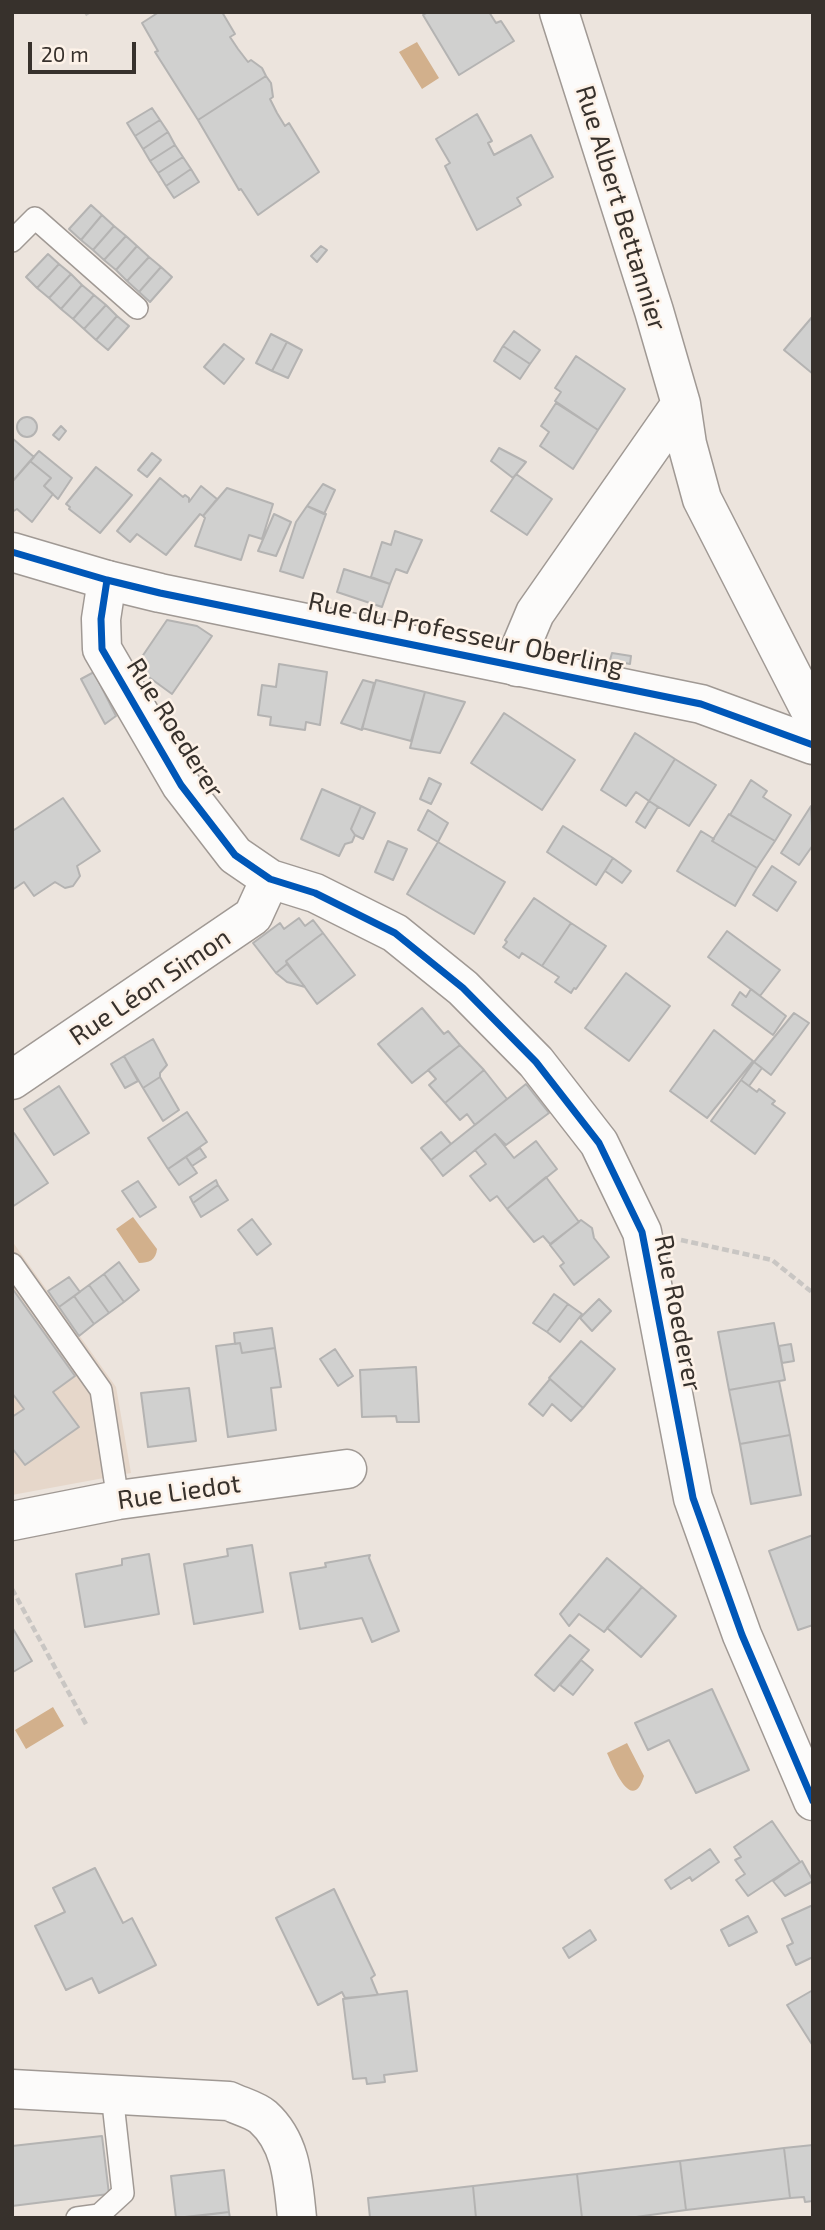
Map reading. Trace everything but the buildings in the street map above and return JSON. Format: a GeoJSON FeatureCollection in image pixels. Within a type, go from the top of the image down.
{"type":"FeatureCollection","features":[{"type":"Feature","properties":{"kind":"street","name":"Rue Albert Bettannier"},"geometry":{"type":"LineString","coordinates":[[559,12],[654,311],[681,404],[687,444],[702,499],[813,716]]}},
{"type":"Feature","properties":{"kind":"street"},"geometry":{"type":"LineString","coordinates":[[517,667],[519,651],[536,613],[681,404]]}},
{"type":"Feature","properties":{"kind":"street","name":"Rue du Professeur Oberling"},"geometry":{"type":"LineString","coordinates":[[12,552],[107,580],[701,704],[813,744]]}},
{"type":"Feature","properties":{"kind":"street","name":"Rue Roederer"},"geometry":{"type":"LineString","coordinates":[[107,580],[101,619],[102,649],[181,785],[235,855],[270,879],[315,893],[395,933],[463,988],[536,1062],[599,1143],[642,1232],[693,1498],[742,1635],[813,1801]]}},
{"type":"Feature","properties":{"kind":"street","name":"Rue Léon Simon"},"geometry":{"type":"LineString","coordinates":[[12,1080],[253,916],[270,879]]}},
{"type":"Feature","properties":{"kind":"street","name":"Rue Liedot"},"geometry":{"type":"LineString","coordinates":[[12,1521],[118,1500],[347,1469]]}},
{"type":"Feature","properties":{"kind":"street"},"geometry":{"type":"LineString","coordinates":[[12,2090],[229,2101],[261,2115],[282,2140],[293,2176],[297,2218]]}},
{"type":"Feature","properties":{"kind":"lane"},"geometry":{"type":"LineString","coordinates":[[12,240],[35,218],[137,308]]}},
{"type":"Feature","properties":{"kind":"lane"},"geometry":{"type":"LineString","coordinates":[[12,1264],[102,1390],[118,1500]]}},
{"type":"Feature","properties":{"kind":"lane"},"geometry":{"type":"LineString","coordinates":[[77,2218],[99,2215],[123,2193],[111,2094]]}},
{"type":"Feature","properties":{"kind":"path"},"geometry":{"type":"LineString","coordinates":[[642,1232],[772,1260],[813,1293]]}},
{"type":"Feature","properties":{"kind":"path"},"geometry":{"type":"LineString","coordinates":[[12,1589],[87,1726]]}},
{"type":"Feature","properties":{"kind":"shaded area"},"geometry":{"type":"Polygon","coordinates":[[[417,42],[439,78],[422,89],[399,52],[417,42]]]}},
{"type":"Feature","properties":{"kind":"shaded area"},"geometry":{"type":"Polygon","coordinates":[[[133,1217],[157,1249],[154,1258],[149,1261],[139,1263],[116,1229],[133,1217]]]}},
{"type":"Feature","properties":{"kind":"shaded area"},"geometry":{"type":"Polygon","coordinates":[[[12,1241],[116,1387],[131,1473],[12,1495],[12,1241]]]}},
{"type":"Feature","properties":{"kind":"shaded area"},"geometry":{"type":"Polygon","coordinates":[[[53,1707],[64,1726],[26,1749],[15,1730],[53,1707]]]}},
{"type":"Feature","properties":{"kind":"shaded area"},"geometry":{"type":"Polygon","coordinates":[[[627,1743],[644,1776],[634,1791],[623,1784],[607,1753],[627,1743]]]}},
{"type":"Feature","properties":{"kind":"cycle path"},"geometry":{"type":"LineString","coordinates":[[12,552],[160,593],[701,704],[813,745]]}},
{"type":"Feature","properties":{"kind":"cycle path"},"geometry":{"type":"LineString","coordinates":[[107,580],[101,619],[102,649],[181,785],[235,855],[270,879],[315,893],[395,933],[463,988],[536,1062],[599,1143],[642,1232],[693,1498],[742,1635],[813,1801]]}}]}
